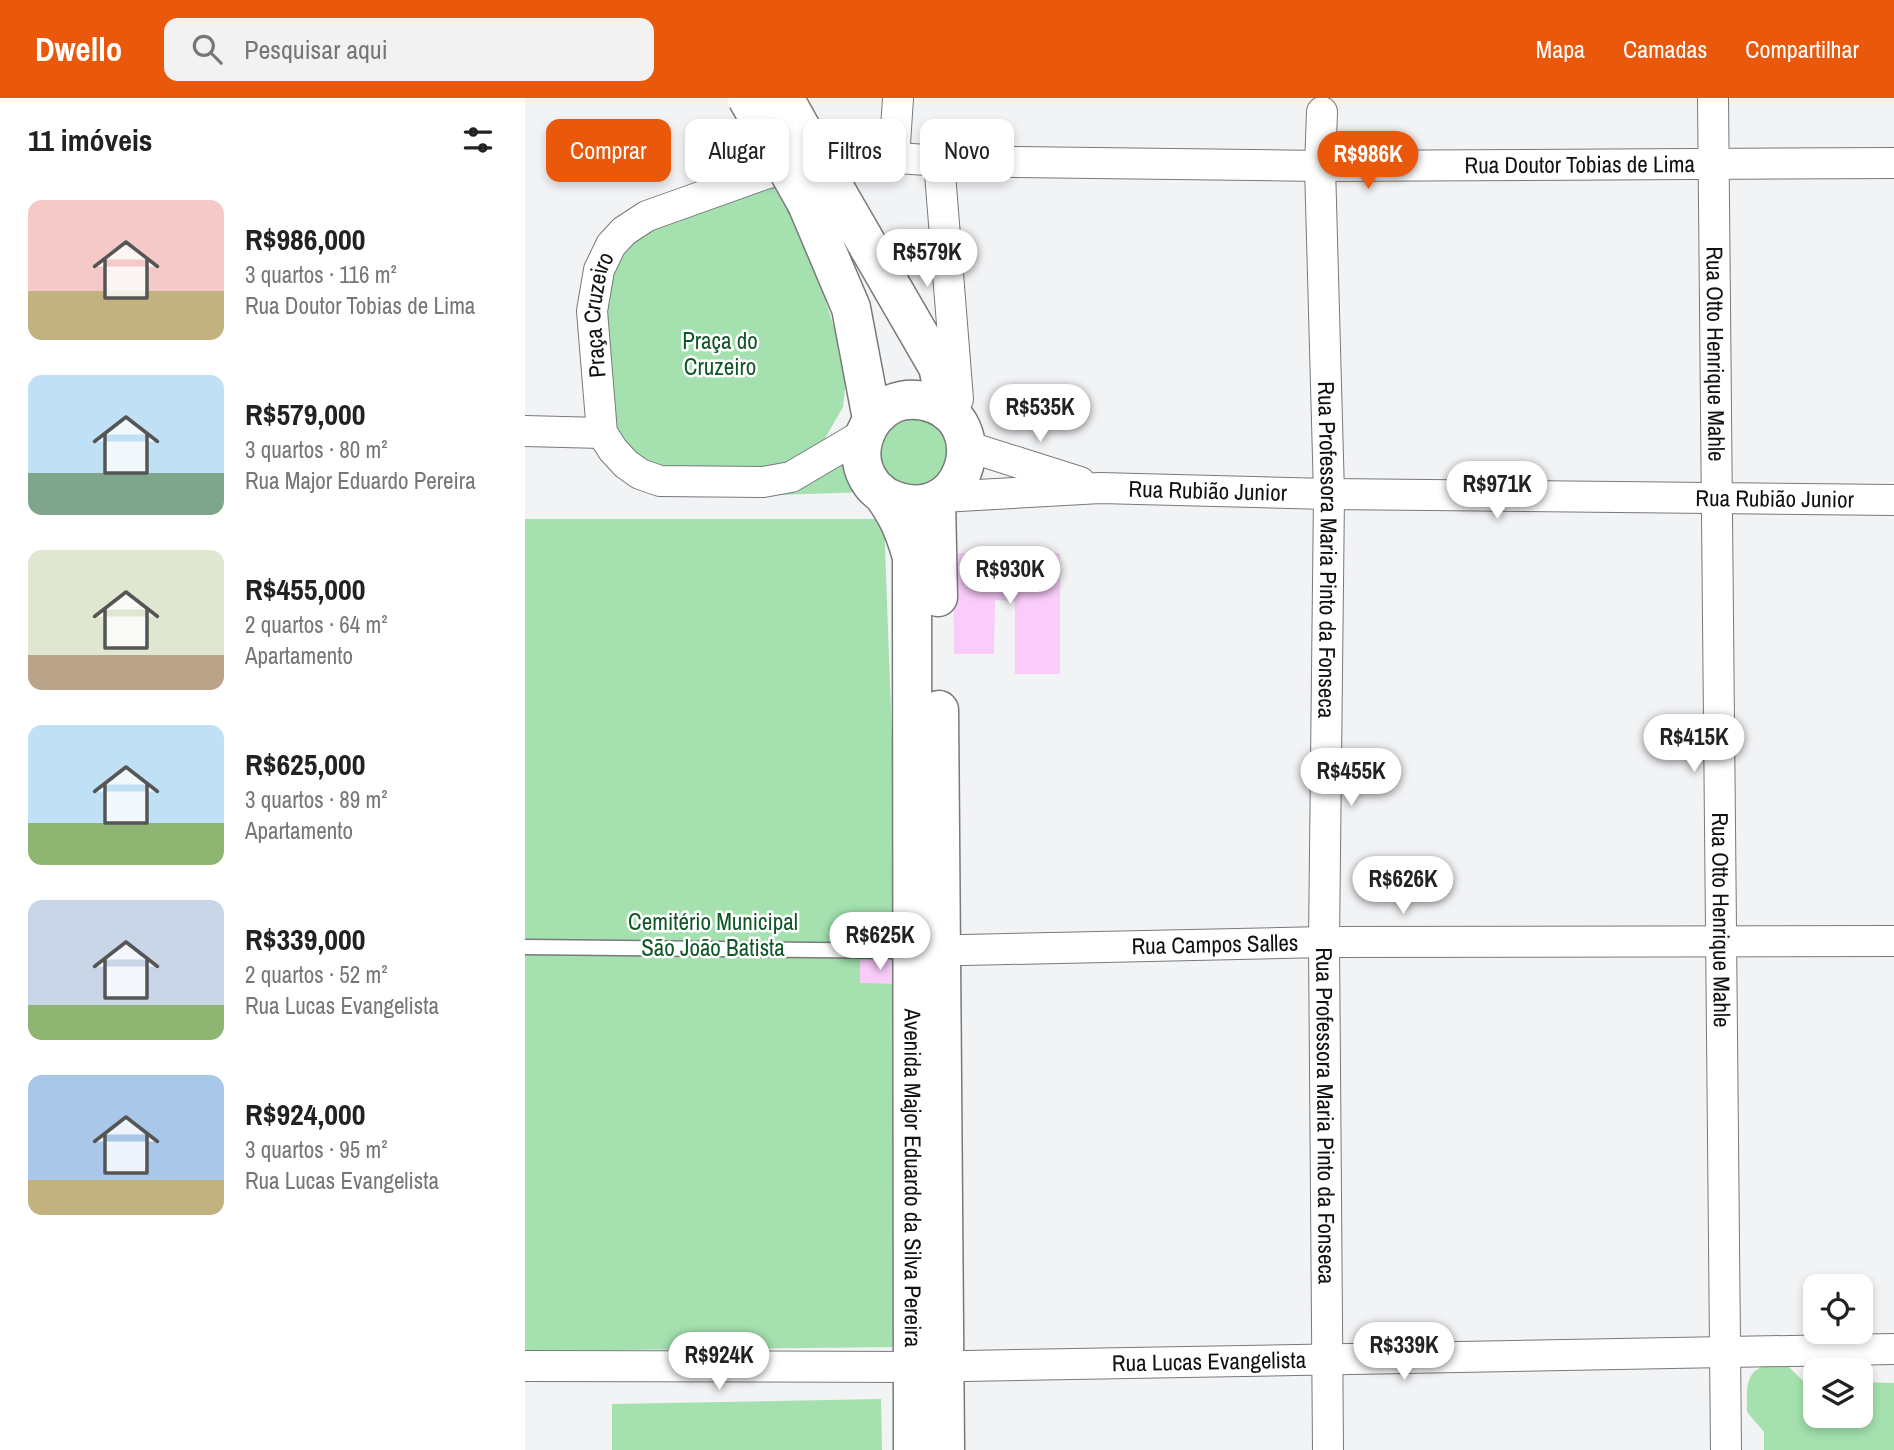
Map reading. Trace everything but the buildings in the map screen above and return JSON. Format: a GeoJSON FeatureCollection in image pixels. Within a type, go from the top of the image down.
{"type":"FeatureCollection","features":[{"type":"Feature","properties":{"kind":"main road"},"geometry":{"type":"LineString","coordinates":[[747,98],[822,199],[938,367],[966,461],[962,475],[953,488],[939,499],[923,505],[909,505],[884,496],[871,484],[863,468],[861,451],[868,427],[851,308],[822,199],[784,98]]}},
{"type":"Feature","properties":{"kind":"main road"},"geometry":{"type":"LineString","coordinates":[[868,427],[885,408],[900,401],[917,399],[933,403],[958,428]]}},
{"type":"Feature","properties":{"kind":"main road","name":"Avenida Major Eduardo da Silva Pereira"},"geometry":{"type":"LineString","coordinates":[[884,496],[905,531],[912,557],[927,950]]}},
{"type":"Feature","properties":{"kind":"main road","name":"Avenida Major Eduardo da Silva Pereira"},"geometry":{"type":"LineString","coordinates":[[939,499],[927,950],[929,1367],[945,1450]]}},
{"type":"Feature","properties":{"kind":"main road","name":"Avenida Major Eduardo da Silva Pereira"},"geometry":{"type":"LineString","coordinates":[[913,1450],[929,1367]]}},
{"type":"Feature","properties":{"kind":"street"},"geometry":{"type":"LineString","coordinates":[[897,119],[898,98]]}},
{"type":"Feature","properties":{"kind":"street","name":"Rua Otto Henrique Mahle"},"geometry":{"type":"LineString","coordinates":[[1713,98],[1726,1450]]}},
{"type":"Feature","properties":{"kind":"street","name":"Rua Professora Maria Pinto da Fonseca"},"geometry":{"type":"LineString","coordinates":[[1322,113],[1320,166],[1329,494],[1324,942],[1328,1450]]}},
{"type":"Feature","properties":{"kind":"street","name":"Rua Doutor Tobias de Lima"},"geometry":{"type":"LineString","coordinates":[[1014,162],[1320,166],[1894,163]]}},
{"type":"Feature","properties":{"kind":"street","name":"Praça Cruzeiro"},"geometry":{"type":"LineString","coordinates":[[602,433],[592,310],[599,270],[611,245],[624,231],[647,216],[765,174],[803,165]]}},
{"type":"Feature","properties":{"kind":"street"},"geometry":{"type":"LineString","coordinates":[[940,182],[958,428],[1002,457],[1026,467],[1100,488]]}},
{"type":"Feature","properties":{"kind":"street"},"geometry":{"type":"LineString","coordinates":[[525,431],[602,433],[626,464],[640,474],[660,481],[763,482],[791,477],[868,427]]}},
{"type":"Feature","properties":{"kind":"street","name":"Rua Rubião Junior"},"geometry":{"type":"LineString","coordinates":[[939,499],[1100,488],[1329,494],[1894,500]]}},
{"type":"Feature","properties":{"kind":"street","name":"Rua Campos Salles"},"geometry":{"type":"LineString","coordinates":[[927,950],[1324,942],[1894,941]]}},
{"type":"Feature","properties":{"kind":"street","name":"Rua Lucas Evangelista"},"geometry":{"type":"LineString","coordinates":[[525,1366],[929,1367],[1894,1349]]}},
{"type":"Feature","properties":{"kind":"lane"},"geometry":{"type":"LineString","coordinates":[[525,947],[927,950]]}},
{"type":"Feature","properties":{"kind":"green space","name":"Praça do Cruzeiro"},"geometry":{"type":"Polygon","coordinates":[[[772,184],[795,221],[816,270],[847,369],[843,407],[824,440],[815,449],[799,461],[763,473],[649,466],[609,424],[600,319],[616,260],[647,229],[772,184]]]}},
{"type":"Feature","properties":{"kind":"green space"},"geometry":{"type":"Polygon","coordinates":[[[901,408],[951,428],[949,481],[885,488],[871,436],[901,408]]]}},
{"type":"Feature","properties":{"kind":"green space"},"geometry":{"type":"Polygon","coordinates":[[[849,459],[868,492],[778,495],[786,489],[849,459]]]}},
{"type":"Feature","properties":{"kind":"green space","name":"Cemitério Municipal São João Batista"},"geometry":{"type":"Polygon","coordinates":[[[525,519],[884,519],[900,960],[900,1347],[525,1351],[525,519]]]}},
{"type":"Feature","properties":{"kind":"green space"},"geometry":{"type":"Polygon","coordinates":[[[1789,1367],[1803,1381],[1803,1428],[1873,1428],[1873,1382],[1894,1383],[1894,1450],[1764,1450],[1764,1432],[1747,1412],[1748,1383],[1759,1368],[1789,1367]]]}},
{"type":"Feature","properties":{"kind":"green space"},"geometry":{"type":"Polygon","coordinates":[[[881,1399],[882,1450],[612,1450],[612,1404],[881,1399]]]}}]}
